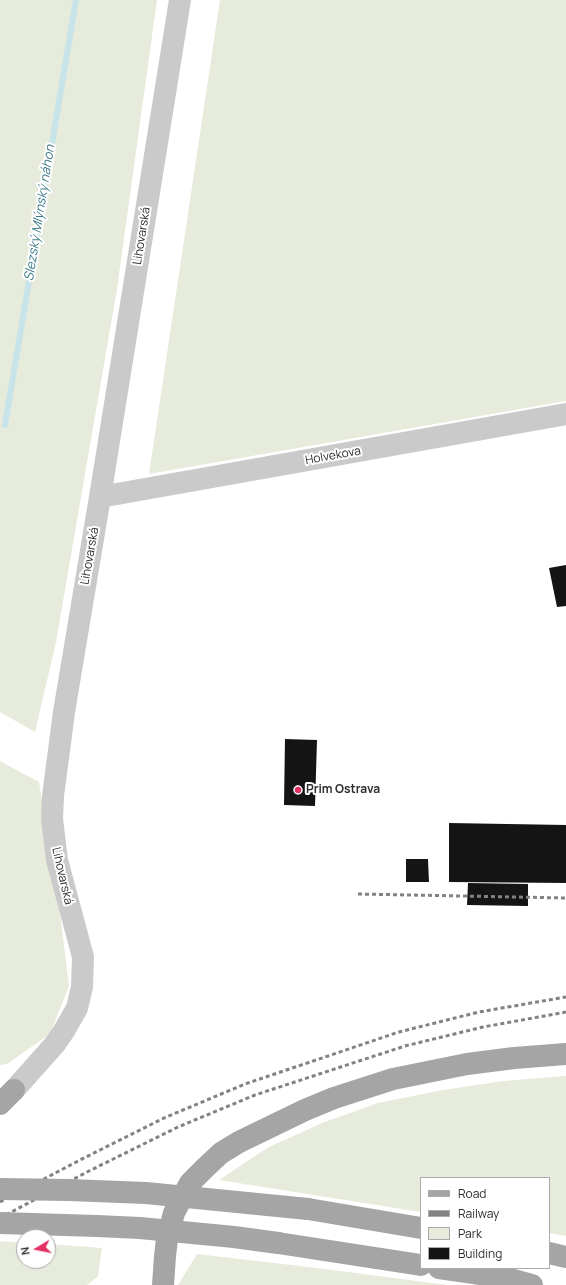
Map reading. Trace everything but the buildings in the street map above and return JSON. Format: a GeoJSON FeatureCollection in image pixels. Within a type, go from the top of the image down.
{"type":"FeatureCollection","features":[{"type":"Feature","properties":{"kind":"main road"},"geometry":{"type":"LineString","coordinates":[[163,1285],[164,1256],[170,1229],[174,1213],[184,1192],[190,1183],[221,1153],[238,1142],[334,1098],[393,1080],[467,1064],[521,1057],[566,1054]]}},
{"type":"Feature","properties":{"kind":"main road"},"geometry":{"type":"LineString","coordinates":[[0,1189],[146,1193],[308,1209],[420,1228]]}},
{"type":"Feature","properties":{"kind":"main road"},"geometry":{"type":"LineString","coordinates":[[0,1223],[89,1225],[234,1237],[420,1265]]}},
{"type":"Feature","properties":{"kind":"main road"},"geometry":{"type":"LineString","coordinates":[[550,1253],[566,1257]]}},
{"type":"Feature","properties":{"kind":"main road"},"geometry":{"type":"LineString","coordinates":[[445,1269],[507,1278],[532,1285]]}},
{"type":"Feature","properties":{"kind":"street","name":"Lihovarská"},"geometry":{"type":"LineString","coordinates":[[5,1095],[55,1044],[77,1008],[82,987],[83,957],[57,860],[52,819],[53,796],[64,712],[180,0]]}},
{"type":"Feature","properties":{"kind":"street","name":"Holvekova"},"geometry":{"type":"LineString","coordinates":[[100,497],[566,414]]}},
{"type":"Feature","properties":{"kind":"green space"},"geometry":{"type":"Polygon","coordinates":[[[0,0],[157,0],[117,289],[56,642],[35,732],[0,712],[0,0]]]}},
{"type":"Feature","properties":{"kind":"green space"},"geometry":{"type":"Polygon","coordinates":[[[220,0],[566,0],[566,401],[149,474],[220,0]]]}},
{"type":"Feature","properties":{"kind":"green space"},"geometry":{"type":"Polygon","coordinates":[[[0,761],[39,782],[57,889],[69,986],[50,1034],[7,1064],[0,1065],[0,761]]]}},
{"type":"Feature","properties":{"kind":"green space"},"geometry":{"type":"Polygon","coordinates":[[[566,1076],[566,1236],[550,1233],[550,1177],[420,1177],[420,1212],[219,1180],[267,1148],[322,1123],[378,1103],[443,1090],[503,1081],[566,1076]]]}},
{"type":"Feature","properties":{"kind":"green space"},"geometry":{"type":"Polygon","coordinates":[[[0,1241],[16,1242],[16,1269],[56,1269],[56,1245],[102,1248],[98,1276],[87,1285],[0,1285],[0,1241]]]}},
{"type":"Feature","properties":{"kind":"green space"},"geometry":{"type":"Polygon","coordinates":[[[197,1254],[317,1268],[447,1285],[178,1285],[197,1254]]]}},
{"type":"Feature","properties":{"kind":"waterway","name":"Slezský Mlýnský náhon"},"geometry":{"type":"LineString","coordinates":[[5,425],[76,0]]}},
{"type":"Feature","properties":{"kind":"railway"},"geometry":{"type":"LineString","coordinates":[[358,894],[566,898]]}},
{"type":"Feature","properties":{"kind":"railway"},"geometry":{"type":"LineString","coordinates":[[0,1202],[164,1118],[245,1084],[399,1032],[479,1012],[566,997]]}},
{"type":"Feature","properties":{"kind":"railway"},"geometry":{"type":"LineString","coordinates":[[0,1218],[89,1171],[178,1127],[255,1095],[405,1046],[483,1027],[566,1012]]}},
{"type":"Feature","properties":{"kind":"place","name":"Prim Ostrava"},"geometry":{"type":"Point","coordinates":[298,790]}}]}
